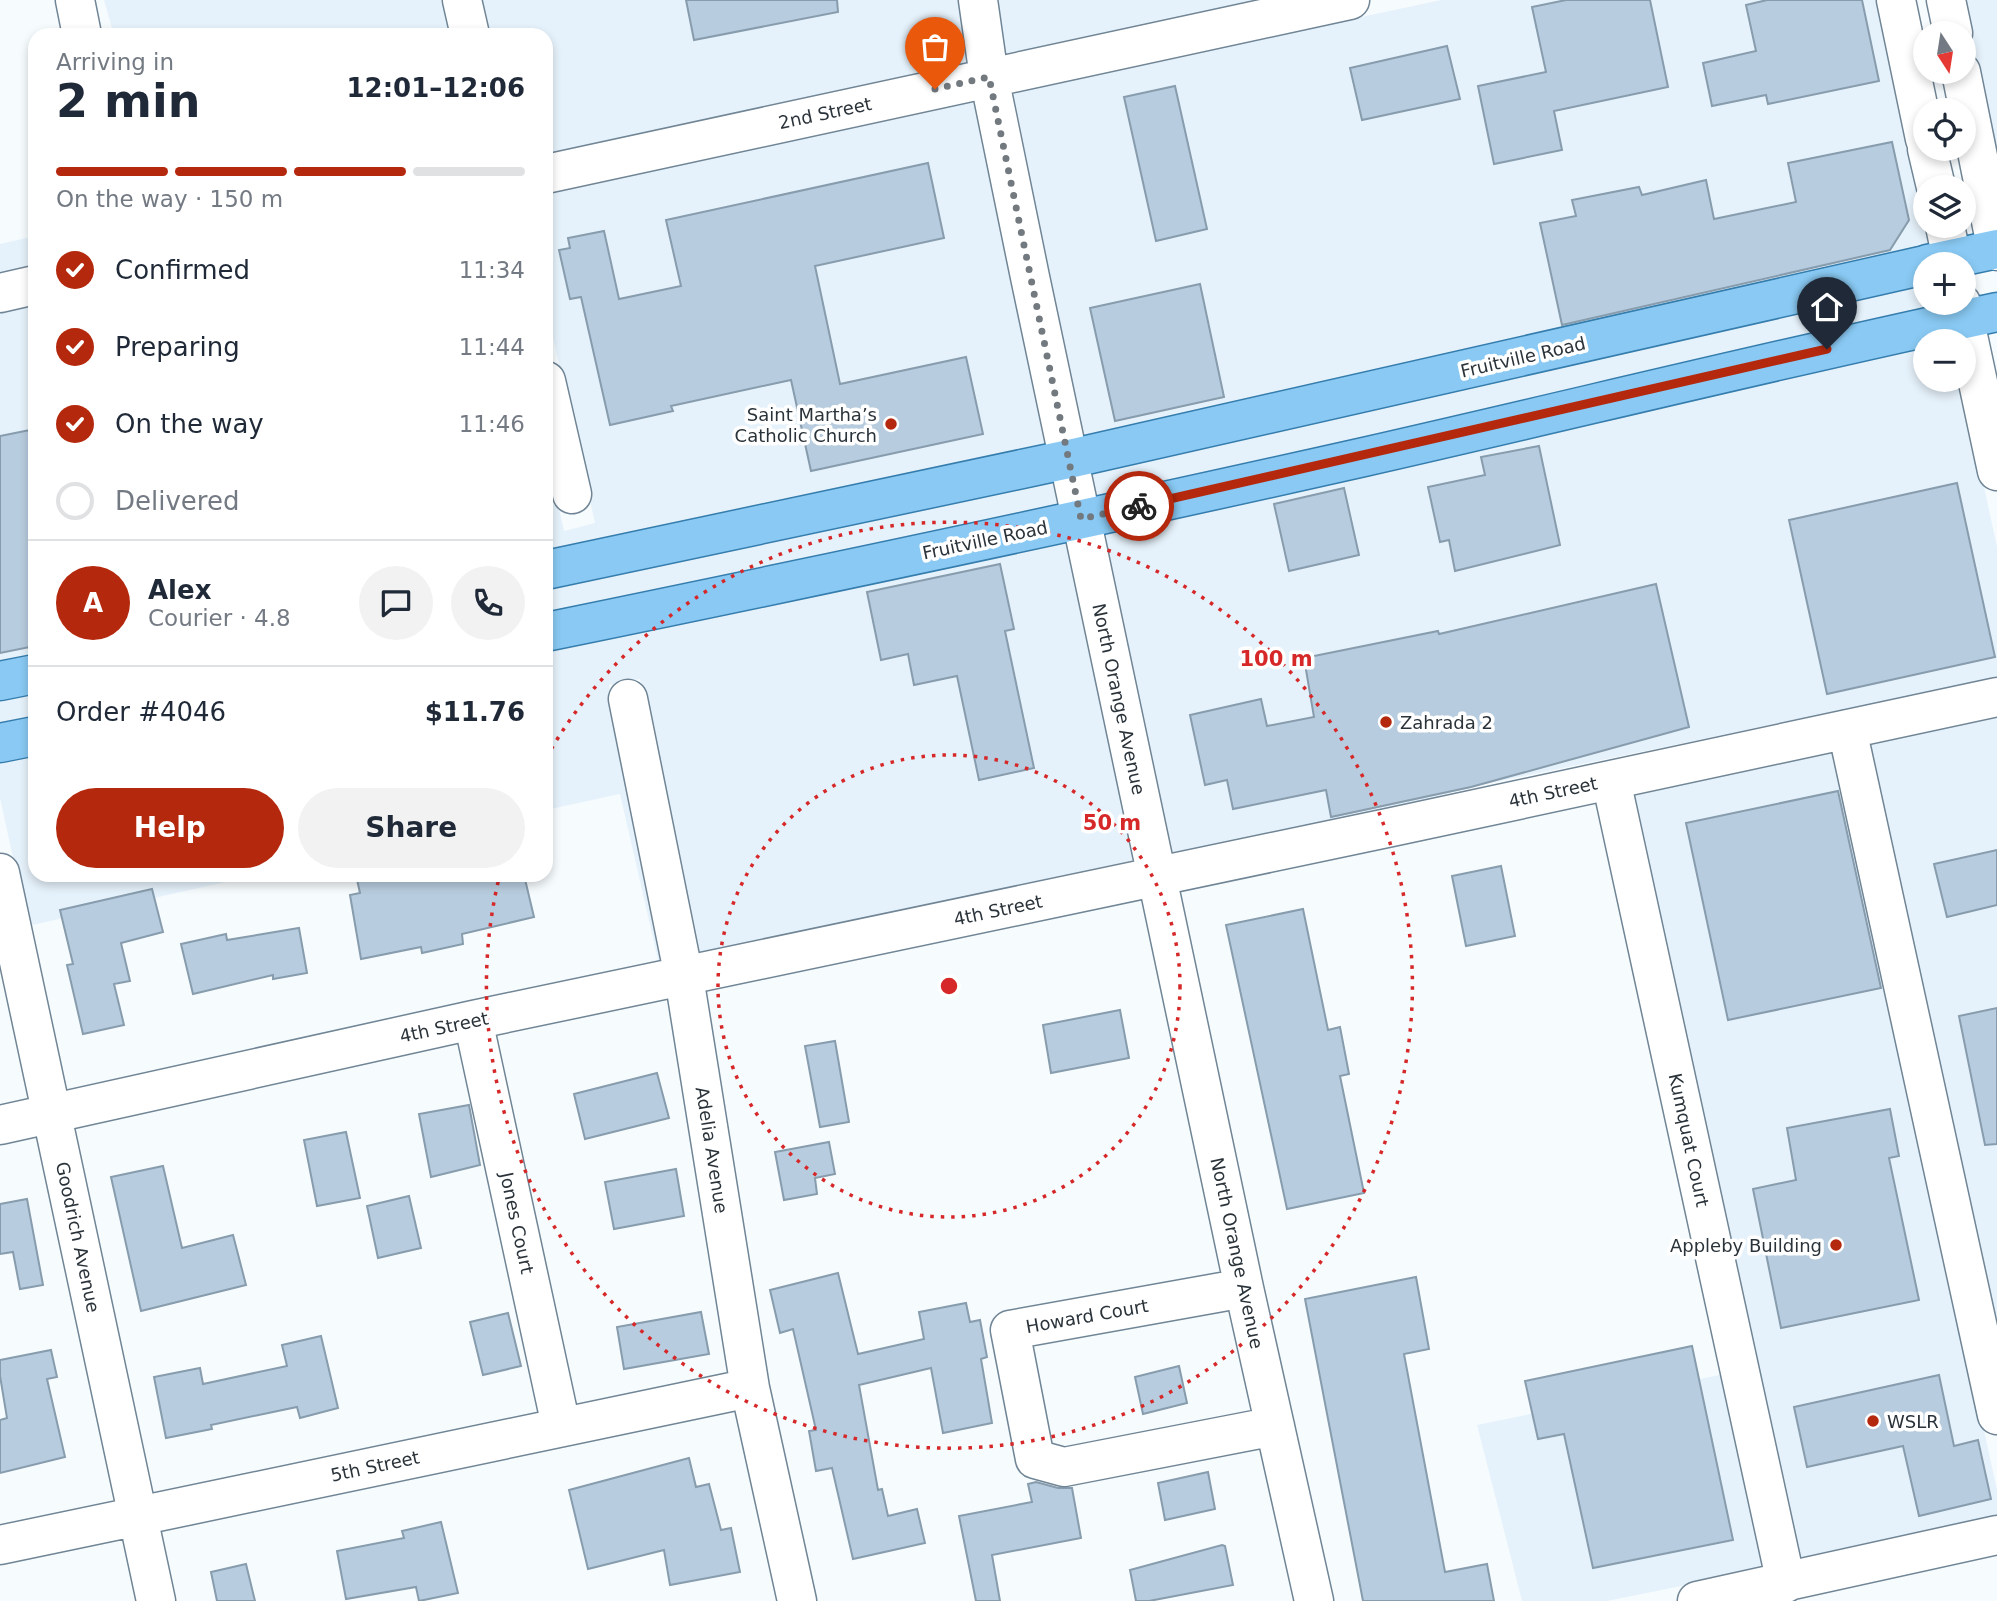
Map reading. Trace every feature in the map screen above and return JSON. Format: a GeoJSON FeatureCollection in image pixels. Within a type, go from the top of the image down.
{"type":"FeatureCollection","features":[{"type":"Feature","properties":{"kind":"main road","name":"Fruitville Road"},"geometry":{"type":"LineString","coordinates":[[1974,252],[1997,250]]}},
{"type":"Feature","properties":{"kind":"main road","name":"Fruitville Road"},"geometry":{"type":"LineString","coordinates":[[553,569],[1069,459],[1913,261]]}},
{"type":"Feature","properties":{"kind":"main road","name":"Fruitville Road"},"geometry":{"type":"LineString","coordinates":[[553,631],[1356,458],[1962,315]]}},
{"type":"Feature","properties":{"kind":"main road"},"geometry":{"type":"LineString","coordinates":[[0,681],[28,675]]}},
{"type":"Feature","properties":{"kind":"main road"},"geometry":{"type":"LineString","coordinates":[[0,743],[28,737]]}},
{"type":"Feature","properties":{"kind":"street"},"geometry":{"type":"LineString","coordinates":[[75,0],[81,28]]}},
{"type":"Feature","properties":{"kind":"street"},"geometry":{"type":"LineString","coordinates":[[462,0],[468,28]]}},
{"type":"Feature","properties":{"kind":"street","name":"North Orange Avenue"},"geometry":{"type":"LineString","coordinates":[[978,0],[989,77],[1081,519],[1244,1287],[1314,1601]]}},
{"type":"Feature","properties":{"kind":"street","name":"2nd Street"},"geometry":{"type":"LineString","coordinates":[[553,172],[1350,0]]}},
{"type":"Feature","properties":{"kind":"street"},"geometry":{"type":"LineString","coordinates":[[1896,0],[1916,98]]}},
{"type":"Feature","properties":{"kind":"street"},"geometry":{"type":"LineString","coordinates":[[1946,0],[1950,21]]}},
{"type":"Feature","properties":{"kind":"street"},"geometry":{"type":"LineString","coordinates":[[1963,84],[1997,250]]}},
{"type":"Feature","properties":{"kind":"street"},"geometry":{"type":"LineString","coordinates":[[0,293],[28,287]]}},
{"type":"Feature","properties":{"kind":"street"},"geometry":{"type":"LineString","coordinates":[[1974,315],[1997,471]]}},
{"type":"Feature","properties":{"kind":"street"},"geometry":{"type":"LineString","coordinates":[[553,411],[572,494]]}},
{"type":"Feature","properties":{"kind":"street","name":"4th Street"},"geometry":{"type":"LineString","coordinates":[[0,1125],[473,1020],[1997,697]]}},
{"type":"Feature","properties":{"kind":"street","name":"Adelia Avenue"},"geometry":{"type":"LineString","coordinates":[[628,699],[684,977],[750,1388],[797,1601]]}},
{"type":"Feature","properties":{"kind":"street"},"geometry":{"type":"LineString","coordinates":[[1847,729],[1997,1415]]}},
{"type":"Feature","properties":{"kind":"street","name":"Kumquat Court"},"geometry":{"type":"LineString","coordinates":[[1611,780],[1786,1583]]}},
{"type":"Feature","properties":{"kind":"street","name":"Goodrich Avenue"},"geometry":{"type":"LineString","coordinates":[[0,873],[156,1601]]}},
{"type":"Feature","properties":{"kind":"street","name":"Jones Court"},"geometry":{"type":"LineString","coordinates":[[473,1020],[561,1426]]}},
{"type":"Feature","properties":{"kind":"street","name":"Howard Court"},"geometry":{"type":"LineString","coordinates":[[1244,1287],[1010,1330],[1035,1459],[1064,1467],[1275,1426]]}},
{"type":"Feature","properties":{"kind":"street","name":"5th Street"},"geometry":{"type":"LineString","coordinates":[[0,1545],[750,1388]]}},
{"type":"Feature","properties":{"kind":"street"},"geometry":{"type":"LineString","coordinates":[[1697,1601],[1997,1535]]}},
{"type":"Feature","properties":{"kind":"shaded area"},"geometry":{"type":"Polygon","coordinates":[[[104,0],[446,0],[452,28],[112,28],[104,0]]]}},
{"type":"Feature","properties":{"kind":"shaded area"},"geometry":{"type":"Polygon","coordinates":[[[478,0],[962,0],[971,63],[553,153],[553,28],[484,28],[478,0]]]}},
{"type":"Feature","properties":{"kind":"shaded area"},"geometry":{"type":"Polygon","coordinates":[[[994,0],[1263,0],[1003,56],[994,0]]]}},
{"type":"Feature","properties":{"kind":"shaded area"},"geometry":{"type":"Polygon","coordinates":[[[1441,0],[1879,0],[1917,175],[1913,175],[1913,238],[1931,238],[1932,244],[1081,439],[1009,92],[1441,0]]]}},
{"type":"Feature","properties":{"kind":"shaded area"},"geometry":{"type":"Polygon","coordinates":[[[1962,0],[1997,0],[1997,170],[1976,68],[1976,21],[1966,21],[1962,0]]]}},
{"type":"Feature","properties":{"kind":"shaded area"},"geometry":{"type":"Polygon","coordinates":[[[977,98],[1049,445],[553,550],[553,482],[564,531],[595,523],[553,338],[553,190],[977,98]]]}},
{"type":"Feature","properties":{"kind":"shaded area"},"geometry":{"type":"Polygon","coordinates":[[[28,238],[28,268],[0,275],[0,244],[28,238]]]}},
{"type":"Feature","properties":{"kind":"shaded area"},"geometry":{"type":"Polygon","coordinates":[[[1913,286],[1913,312],[1093,498],[1088,474],[1913,286]]]}},
{"type":"Feature","properties":{"kind":"shaded area"},"geometry":{"type":"Polygon","coordinates":[[[28,305],[28,657],[0,663],[0,311],[28,305]]]}},
{"type":"Feature","properties":{"kind":"shaded area"},"geometry":{"type":"Polygon","coordinates":[[[1913,349],[1913,392],[1964,392],[1997,547],[1997,678],[1471,787],[1388,810],[1168,854],[1101,533],[1913,349]]]}},
{"type":"Feature","properties":{"kind":"shaded area"},"geometry":{"type":"Polygon","coordinates":[[[1057,480],[1062,505],[553,612],[553,587],[1057,480]]]}},
{"type":"Feature","properties":{"kind":"shaded area"},"geometry":{"type":"Polygon","coordinates":[[[1069,540],[1137,861],[696,956],[640,679],[609,685],[664,963],[659,964],[620,794],[553,808],[553,649],[1069,540]]]}},
{"type":"Feature","properties":{"kind":"shaded area"},"geometry":{"type":"Polygon","coordinates":[[[28,693],[28,718],[0,724],[0,699],[28,693]]]}},
{"type":"Feature","properties":{"kind":"shaded area"},"geometry":{"type":"Polygon","coordinates":[[[1997,715],[1997,1340],[1866,743],[1997,715]]]}},
{"type":"Feature","properties":{"kind":"shaded area"},"geometry":{"type":"Polygon","coordinates":[[[1835,749],[1997,1490],[1997,1517],[1797,1562],[1631,794],[1835,749]]]}},
{"type":"Feature","properties":{"kind":"shaded area"},"geometry":{"type":"Polygon","coordinates":[[[28,755],[28,882],[226,882],[28,926],[0,798],[0,761],[28,755]]]}},
{"type":"Feature","properties":{"kind":"shaded area"},"geometry":{"type":"Polygon","coordinates":[[[1724,1374],[1766,1569],[1607,1601],[1522,1601],[1477,1425],[1724,1374]]]}},
{"type":"Feature","properties":{"kind":"building"},"geometry":{"type":"Polygon","coordinates":[[[686,0],[837,0],[838,12],[694,40],[686,0]]]}},
{"type":"Feature","properties":{"kind":"building"},"geometry":{"type":"Polygon","coordinates":[[[1566,0],[1650,0],[1668,87],[1554,111],[1562,150],[1494,164],[1478,86],[1546,72],[1532,7],[1566,0]]]}},
{"type":"Feature","properties":{"kind":"building"},"geometry":{"type":"Polygon","coordinates":[[[1767,0],[1862,0],[1879,81],[1768,104],[1766,95],[1712,106],[1703,63],[1756,51],[1746,5],[1767,0]]]}},
{"type":"Feature","properties":{"kind":"building"},"geometry":{"type":"Polygon","coordinates":[[[1447,46],[1460,99],[1362,120],[1350,68],[1447,46]]]}},
{"type":"Feature","properties":{"kind":"building"},"geometry":{"type":"Polygon","coordinates":[[[1175,86],[1207,229],[1156,241],[1124,97],[1175,86]]]}},
{"type":"Feature","properties":{"kind":"building"},"geometry":{"type":"Polygon","coordinates":[[[1892,142],[1909,220],[1890,250],[1562,325],[1540,223],[1576,216],[1572,200],[1639,187],[1642,195],[1706,180],[1714,219],[1796,202],[1788,163],[1892,142]]]}},
{"type":"Feature","properties":{"kind":"building"},"geometry":{"type":"Polygon","coordinates":[[[928,163],[944,238],[815,266],[840,384],[966,357],[983,434],[811,471],[791,380],[671,406],[673,411],[610,425],[581,297],[570,299],[559,250],[570,248],[568,238],[604,231],[619,299],[681,286],[666,220],[928,163]]]}},
{"type":"Feature","properties":{"kind":"building"},"geometry":{"type":"Polygon","coordinates":[[[1200,284],[1224,397],[1115,421],[1090,308],[1200,284]]]}},
{"type":"Feature","properties":{"kind":"building"},"geometry":{"type":"Polygon","coordinates":[[[28,430],[28,647],[0,653],[0,436],[28,430]]]}},
{"type":"Feature","properties":{"kind":"building"},"geometry":{"type":"Polygon","coordinates":[[[1539,446],[1560,545],[1455,571],[1449,540],[1440,542],[1428,487],[1485,475],[1481,457],[1539,446]]]}},
{"type":"Feature","properties":{"kind":"building"},"geometry":{"type":"Polygon","coordinates":[[[1957,483],[1995,657],[1827,694],[1789,520],[1957,483]]]}},
{"type":"Feature","properties":{"kind":"building"},"geometry":{"type":"Polygon","coordinates":[[[1344,488],[1359,555],[1289,571],[1274,504],[1344,488]]]}},
{"type":"Feature","properties":{"kind":"building"},"geometry":{"type":"Polygon","coordinates":[[[1000,564],[1014,629],[1005,631],[1034,768],[979,780],[957,676],[914,685],[908,654],[881,660],[867,592],[1000,564]]]}},
{"type":"Feature","properties":{"kind":"building"},"geometry":{"type":"Polygon","coordinates":[[[1656,584],[1689,727],[1471,787],[1331,817],[1326,790],[1233,809],[1227,780],[1205,785],[1190,715],[1261,699],[1267,726],[1314,717],[1304,658],[1438,631],[1439,634],[1656,584]]]}},
{"type":"Feature","properties":{"kind":"building"},"geometry":{"type":"Polygon","coordinates":[[[1838,791],[1881,988],[1728,1020],[1686,823],[1838,791]]]}},
{"type":"Feature","properties":{"kind":"building"},"geometry":{"type":"Polygon","coordinates":[[[1997,850],[1997,905],[1947,917],[1934,864],[1997,850]]]}},
{"type":"Feature","properties":{"kind":"building"},"geometry":{"type":"Polygon","coordinates":[[[1501,866],[1515,936],[1466,946],[1452,876],[1501,866]]]}},
{"type":"Feature","properties":{"kind":"building"},"geometry":{"type":"Polygon","coordinates":[[[358,882],[526,882],[534,917],[462,934],[463,944],[422,953],[421,947],[361,959],[350,895],[360,893],[358,882]]]}},
{"type":"Feature","properties":{"kind":"building"},"geometry":{"type":"Polygon","coordinates":[[[152,889],[163,932],[121,943],[130,981],[114,984],[124,1025],[83,1034],[67,965],[73,964],[60,910],[152,889]]]}},
{"type":"Feature","properties":{"kind":"building"},"geometry":{"type":"Polygon","coordinates":[[[1303,909],[1328,1030],[1340,1027],[1349,1074],[1340,1076],[1364,1193],[1287,1209],[1226,925],[1303,909]]]}},
{"type":"Feature","properties":{"kind":"building"},"geometry":{"type":"Polygon","coordinates":[[[299,928],[307,973],[273,979],[273,975],[193,994],[181,944],[226,934],[227,940],[299,928]]]}},
{"type":"Feature","properties":{"kind":"building"},"geometry":{"type":"Polygon","coordinates":[[[1997,1008],[1997,1144],[1985,1145],[1959,1016],[1997,1008]]]}},
{"type":"Feature","properties":{"kind":"building"},"geometry":{"type":"Polygon","coordinates":[[[1120,1010],[1129,1058],[1051,1073],[1043,1025],[1120,1010]]]}},
{"type":"Feature","properties":{"kind":"building"},"geometry":{"type":"Polygon","coordinates":[[[835,1041],[849,1122],[820,1127],[805,1046],[835,1041]]]}},
{"type":"Feature","properties":{"kind":"building"},"geometry":{"type":"Polygon","coordinates":[[[657,1073],[669,1118],[585,1139],[574,1094],[657,1073]]]}},
{"type":"Feature","properties":{"kind":"building"},"geometry":{"type":"Polygon","coordinates":[[[469,1105],[480,1165],[431,1177],[419,1114],[469,1105]]]}},
{"type":"Feature","properties":{"kind":"building","name":"Appleby Building"},"geometry":{"type":"Polygon","coordinates":[[[1890,1109],[1899,1156],[1889,1158],[1919,1300],[1781,1328],[1753,1189],[1796,1180],[1787,1128],[1890,1109]]]}},
{"type":"Feature","properties":{"kind":"building"},"geometry":{"type":"Polygon","coordinates":[[[346,1132],[360,1198],[317,1206],[304,1140],[346,1132]]]}},
{"type":"Feature","properties":{"kind":"building"},"geometry":{"type":"Polygon","coordinates":[[[829,1142],[835,1174],[815,1178],[817,1194],[784,1200],[775,1152],[829,1142]]]}},
{"type":"Feature","properties":{"kind":"building"},"geometry":{"type":"Polygon","coordinates":[[[163,1166],[182,1248],[233,1235],[246,1285],[141,1311],[111,1177],[163,1166]]]}},
{"type":"Feature","properties":{"kind":"building"},"geometry":{"type":"Polygon","coordinates":[[[676,1169],[684,1216],[614,1229],[605,1182],[676,1169]]]}},
{"type":"Feature","properties":{"kind":"building"},"geometry":{"type":"Polygon","coordinates":[[[409,1196],[421,1248],[378,1258],[367,1206],[409,1196]]]}},
{"type":"Feature","properties":{"kind":"building"},"geometry":{"type":"Polygon","coordinates":[[[27,1199],[43,1285],[20,1289],[13,1252],[0,1254],[0,1204],[27,1199]]]}},
{"type":"Feature","properties":{"kind":"building"},"geometry":{"type":"Polygon","coordinates":[[[838,1273],[858,1354],[924,1339],[919,1312],[966,1303],[970,1322],[980,1320],[987,1357],[981,1359],[992,1423],[943,1433],[931,1368],[859,1385],[878,1490],[882,1489],[888,1516],[917,1509],[925,1543],[853,1559],[832,1468],[816,1471],[809,1431],[816,1430],[793,1329],[780,1333],[770,1290],[838,1273]]]}},
{"type":"Feature","properties":{"kind":"building"},"geometry":{"type":"Polygon","coordinates":[[[1416,1277],[1429,1349],[1404,1354],[1445,1572],[1487,1564],[1494,1601],[1363,1601],[1305,1299],[1416,1277]]]}},
{"type":"Feature","properties":{"kind":"building"},"geometry":{"type":"Polygon","coordinates":[[[701,1312],[709,1354],[624,1369],[617,1327],[701,1312]]]}},
{"type":"Feature","properties":{"kind":"building"},"geometry":{"type":"Polygon","coordinates":[[[508,1313],[521,1366],[483,1375],[470,1322],[508,1313]]]}},
{"type":"Feature","properties":{"kind":"building"},"geometry":{"type":"Polygon","coordinates":[[[321,1336],[338,1408],[300,1418],[297,1407],[211,1425],[212,1429],[166,1438],[154,1377],[200,1368],[203,1384],[287,1366],[282,1345],[321,1336]]]}},
{"type":"Feature","properties":{"kind":"building"},"geometry":{"type":"Polygon","coordinates":[[[1692,1346],[1733,1540],[1593,1568],[1564,1434],[1538,1439],[1525,1381],[1692,1346]]]}},
{"type":"Feature","properties":{"kind":"building"},"geometry":{"type":"Polygon","coordinates":[[[51,1350],[57,1377],[47,1379],[65,1457],[0,1473],[0,1420],[7,1418],[0,1360],[51,1350]]]}},
{"type":"Feature","properties":{"kind":"building"},"geometry":{"type":"Polygon","coordinates":[[[1179,1366],[1187,1403],[1143,1414],[1135,1377],[1179,1366]]]}},
{"type":"Feature","properties":{"kind":"building","name":"WSLR"},"geometry":{"type":"Polygon","coordinates":[[[1939,1375],[1954,1446],[1978,1440],[1991,1499],[1919,1516],[1903,1446],[1807,1467],[1794,1407],[1939,1375]]]}},
{"type":"Feature","properties":{"kind":"building"},"geometry":{"type":"Polygon","coordinates":[[[689,1458],[696,1487],[709,1484],[721,1530],[731,1528],[740,1572],[670,1585],[664,1550],[588,1569],[569,1490],[689,1458]]]}},
{"type":"Feature","properties":{"kind":"building"},"geometry":{"type":"Polygon","coordinates":[[[1208,1472],[1215,1509],[1165,1520],[1158,1483],[1208,1472]]]}},
{"type":"Feature","properties":{"kind":"building"},"geometry":{"type":"Polygon","coordinates":[[[1036,1482],[1058,1488],[1072,1488],[1081,1538],[992,1555],[1000,1601],[976,1601],[959,1516],[1032,1502],[1028,1484],[1036,1482]]]}},
{"type":"Feature","properties":{"kind":"building"},"geometry":{"type":"Polygon","coordinates":[[[441,1522],[458,1593],[419,1601],[416,1587],[346,1599],[337,1551],[404,1538],[402,1531],[441,1522]]]}},
{"type":"Feature","properties":{"kind":"building"},"geometry":{"type":"Polygon","coordinates":[[[1225,1546],[1233,1585],[1149,1601],[1136,1601],[1130,1570],[1225,1546]]]}},
{"type":"Feature","properties":{"kind":"building"},"geometry":{"type":"Polygon","coordinates":[[[246,1564],[255,1601],[217,1601],[211,1572],[246,1564]]]}},
{"type":"Feature","properties":{"kind":"way so far"},"geometry":{"type":"LineString","coordinates":[[935,89],[989,77],[1081,519],[1139,506]]}},
{"type":"Feature","properties":{"kind":"place","name":"Saint Martha’s Catholic Church"},"geometry":{"type":"Point","coordinates":[891,424]}},
{"type":"Feature","properties":{"kind":"place","name":"Zahrada 2"},"geometry":{"type":"Point","coordinates":[1386,722]}},
{"type":"Feature","properties":{"kind":"place","name":"Appleby Building"},"geometry":{"type":"Point","coordinates":[1836,1245]}},
{"type":"Feature","properties":{"kind":"place","name":"WSLR"},"geometry":{"type":"Point","coordinates":[1873,1421]}},
{"type":"Feature","properties":{"kind":"route"},"geometry":{"type":"LineString","coordinates":[[1139,506],[1827,349]]}}]}
